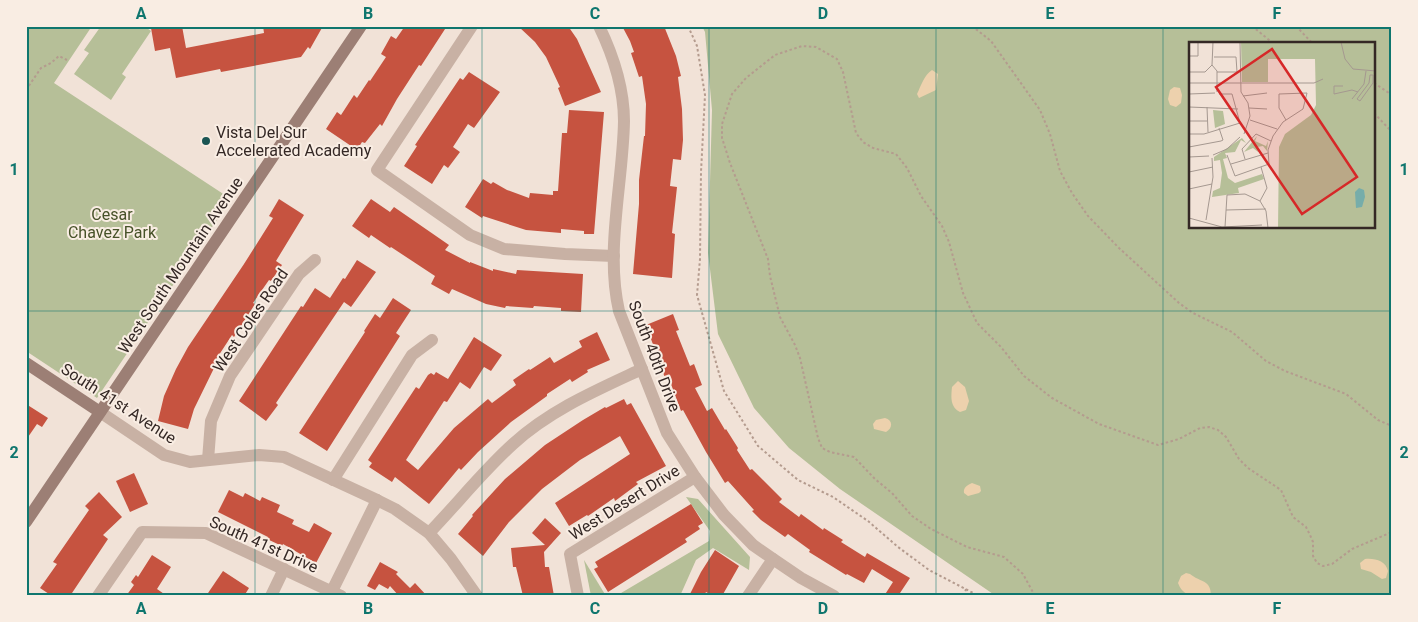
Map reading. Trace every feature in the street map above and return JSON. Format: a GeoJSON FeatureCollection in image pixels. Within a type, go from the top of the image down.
{"type":"FeatureCollection","features":[{"type":"Feature","properties":{"kind":"street","name":"West South Mountain Avenue"},"geometry":{"type":"LineString","coordinates":[[26,522],[361,26]]}},
{"type":"Feature","properties":{"kind":"street"},"geometry":{"type":"LineString","coordinates":[[472,26],[377,170],[470,235],[487,242],[504,248],[565,254],[614,256]]}},
{"type":"Feature","properties":{"kind":"street","name":"South 40th Drive"},"geometry":{"type":"LineString","coordinates":[[599,26],[616,69],[624,120],[614,256],[614,292],[619,311],[667,433],[695,477],[724,516],[753,545],[801,578],[834,596]]}},
{"type":"Feature","properties":{"kind":"street","name":"West Coles Road"},"geometry":{"type":"LineString","coordinates":[[208,460],[211,421],[230,376],[299,274],[316,260]]}},
{"type":"Feature","properties":{"kind":"street"},"geometry":{"type":"LineString","coordinates":[[332,480],[412,355],[432,340]]}},
{"type":"Feature","properties":{"kind":"street","name":"South 41st Avenue"},"geometry":{"type":"LineString","coordinates":[[26,363],[164,455],[190,462],[259,455],[284,457],[395,509],[429,534],[451,559],[477,596]]}},
{"type":"Feature","properties":{"kind":"street"},"geometry":{"type":"LineString","coordinates":[[429,534],[514,443],[568,405],[642,369]]}},
{"type":"Feature","properties":{"kind":"street","name":"West Desert Drive"},"geometry":{"type":"LineString","coordinates":[[578,596],[570,554],[695,477]]}},
{"type":"Feature","properties":{"kind":"street"},"geometry":{"type":"LineString","coordinates":[[336,594],[377,500]]}},
{"type":"Feature","properties":{"kind":"street","name":"South 41st Drive"},"geometry":{"type":"LineString","coordinates":[[98,596],[142,532],[206,533],[336,594]]}},
{"type":"Feature","properties":{"kind":"street"},"geometry":{"type":"LineString","coordinates":[[748,596],[773,559]]}},
{"type":"Feature","properties":{"kind":"street"},"geometry":{"type":"LineString","coordinates":[[271,596],[284,569]]}},
{"type":"Feature","properties":{"kind":"path"},"geometry":{"type":"LineString","coordinates":[[688,26],[697,46],[705,95],[701,172],[700,259],[697,295],[724,391],[758,446],[798,480],[833,497],[868,521],[929,570],[979,596]]}},
{"type":"Feature","properties":{"kind":"path"},"geometry":{"type":"LineString","coordinates":[[972,26],[991,41],[1040,110],[1050,134],[1060,171],[1075,199],[1088,216],[1119,248],[1193,313],[1232,332],[1266,360],[1284,371],[1346,394],[1378,420],[1392,426]]}},
{"type":"Feature","properties":{"kind":"path"},"geometry":{"type":"LineString","coordinates":[[1252,26],[1272,42]]}},
{"type":"Feature","properties":{"kind":"path"},"geometry":{"type":"LineString","coordinates":[[1296,26],[1311,42]]}},
{"type":"Feature","properties":{"kind":"path"},"geometry":{"type":"LineString","coordinates":[[1035,596],[1023,574],[1004,557],[968,547],[931,529],[912,516],[892,493],[875,479],[854,457],[830,452],[822,448],[818,438],[800,358],[780,317],[768,259],[722,138],[722,124],[732,94],[746,78],[775,55],[802,46],[816,47],[836,59],[843,72],[856,133],[863,142],[873,148],[896,154],[908,168],[921,196],[942,226],[949,242],[963,294],[978,322],[1024,376],[1052,398],[1099,424],[1158,445],[1179,439],[1200,428],[1209,427],[1218,430],[1226,437],[1239,459],[1248,468],[1282,490],[1293,517],[1306,527],[1310,535],[1313,542],[1313,556],[1317,563],[1323,566],[1332,564],[1352,549],[1392,532]]}},
{"type":"Feature","properties":{"kind":"path"},"geometry":{"type":"LineString","coordinates":[[26,90],[41,68],[59,56],[67,60]]}},
{"type":"Feature","properties":{"kind":"path"},"geometry":{"type":"LineString","coordinates":[[1376,84],[1392,95]]}},
{"type":"Feature","properties":{"kind":"path"},"geometry":{"type":"LineString","coordinates":[[1376,115],[1392,132]]}},
{"type":"Feature","properties":{"kind":"path"},"geometry":{"type":"LineString","coordinates":[[964,596],[966,589]]}},
{"type":"Feature","properties":{"kind":"green space","name":"Cesar Chavez Park"},"geometry":{"type":"Polygon","coordinates":[[[26,26],[92,26],[54,83],[231,199],[97,398],[26,351],[26,26]]]}},
{"type":"Feature","properties":{"kind":"green space"},"geometry":{"type":"Polygon","coordinates":[[[101,26],[144,26],[151,31],[122,74],[126,77],[111,100],[74,74],[89,53],[84,50],[101,26]]]}},
{"type":"Feature","properties":{"kind":"green space"},"geometry":{"type":"Polygon","coordinates":[[[702,26],[1392,26],[1392,596],[996,596],[840,489],[789,448],[754,408],[718,334],[708,253],[712,110],[705,32],[702,26]]]}},
{"type":"Feature","properties":{"kind":"green space"},"geometry":{"type":"Polygon","coordinates":[[[686,497],[698,499],[750,557],[749,570],[713,548],[696,560],[680,596],[616,596],[709,541],[710,531],[686,497]]]}},
{"type":"Feature","properties":{"kind":"green space"},"geometry":{"type":"Polygon","coordinates":[[[584,560],[606,596],[591,596],[584,560]]]}},
{"type":"Feature","properties":{"kind":"sand"},"geometry":{"type":"Polygon","coordinates":[[[932,70],[938,74],[936,90],[919,98],[917,94],[921,84],[932,70]]]}},
{"type":"Feature","properties":{"kind":"sand"},"geometry":{"type":"Polygon","coordinates":[[[1174,87],[1180,88],[1182,95],[1181,103],[1176,107],[1170,105],[1168,99],[1170,90],[1174,87]]]}},
{"type":"Feature","properties":{"kind":"sand"},"geometry":{"type":"Polygon","coordinates":[[[958,381],[965,387],[969,401],[966,410],[960,412],[954,407],[951,398],[952,387],[958,381]]]}},
{"type":"Feature","properties":{"kind":"sand"},"geometry":{"type":"Polygon","coordinates":[[[885,418],[891,422],[891,426],[886,432],[874,429],[873,424],[876,420],[885,418]]]}},
{"type":"Feature","properties":{"kind":"sand"},"geometry":{"type":"Polygon","coordinates":[[[972,483],[980,486],[981,491],[968,496],[964,493],[964,489],[972,483]]]}},
{"type":"Feature","properties":{"kind":"sand"},"geometry":{"type":"Polygon","coordinates":[[[1365,559],[1373,559],[1385,565],[1388,571],[1386,578],[1382,579],[1371,572],[1361,569],[1360,563],[1365,559]]]}},
{"type":"Feature","properties":{"kind":"sand"},"geometry":{"type":"Polygon","coordinates":[[[1186,573],[1205,582],[1211,591],[1211,596],[1192,596],[1184,592],[1178,583],[1181,576],[1186,573]]]}},
{"type":"Feature","properties":{"kind":"building"},"geometry":{"type":"Polygon","coordinates":[[[158,26],[182,26],[186,48],[264,33],[263,26],[323,26],[310,49],[308,47],[301,57],[221,72],[220,69],[176,78],[170,48],[155,51],[151,28],[158,26]]]}},
{"type":"Feature","properties":{"kind":"building"},"geometry":{"type":"Polygon","coordinates":[[[405,26],[447,26],[421,66],[419,65],[382,126],[380,124],[365,143],[362,142],[357,150],[326,129],[337,112],[341,115],[354,95],[357,98],[386,57],[381,54],[391,36],[396,39],[405,26]]]}},
{"type":"Feature","properties":{"kind":"building"},"geometry":{"type":"Polygon","coordinates":[[[518,26],[568,26],[577,39],[601,92],[565,106],[558,88],[560,87],[546,57],[535,42],[518,26]]]}},
{"type":"Feature","properties":{"kind":"building"},"geometry":{"type":"Polygon","coordinates":[[[622,26],[664,26],[676,56],[681,76],[678,77],[682,109],[683,140],[681,160],[673,159],[670,186],[677,187],[672,233],[675,234],[672,278],[633,274],[646,104],[642,76],[639,77],[631,53],[634,52],[622,26]]]}},
{"type":"Feature","properties":{"kind":"building"},"geometry":{"type":"Polygon","coordinates":[[[469,72],[500,92],[474,128],[468,124],[453,147],[460,152],[448,168],[444,165],[432,184],[404,166],[417,146],[415,145],[460,78],[463,80],[469,72]]]}},
{"type":"Feature","properties":{"kind":"building"},"geometry":{"type":"Polygon","coordinates":[[[569,110],[604,112],[594,234],[561,229],[561,233],[526,230],[483,216],[482,218],[465,207],[483,179],[491,184],[493,182],[507,190],[529,198],[530,193],[553,195],[553,191],[558,191],[562,133],[567,133],[569,110]]]}},
{"type":"Feature","properties":{"kind":"building"},"geometry":{"type":"Polygon","coordinates":[[[279,199],[304,215],[276,261],[282,265],[271,281],[269,280],[253,303],[255,304],[234,337],[232,335],[215,361],[217,362],[194,409],[188,429],[158,421],[164,396],[176,369],[188,347],[273,218],[269,216],[279,199]]]}},
{"type":"Feature","properties":{"kind":"building"},"geometry":{"type":"Polygon","coordinates":[[[371,199],[390,212],[394,207],[449,245],[445,250],[470,263],[493,271],[493,269],[516,274],[517,270],[583,274],[581,312],[561,311],[561,308],[534,306],[533,308],[506,306],[505,308],[486,304],[452,289],[449,294],[431,284],[435,276],[391,247],[371,235],[369,238],[352,226],[371,199]]]}},
{"type":"Feature","properties":{"kind":"building"},"geometry":{"type":"Polygon","coordinates":[[[357,260],[376,272],[351,307],[344,302],[276,403],[278,405],[266,421],[239,401],[301,306],[303,307],[315,288],[330,298],[357,260]]]}},
{"type":"Feature","properties":{"kind":"building"},"geometry":{"type":"Polygon","coordinates":[[[393,298],[411,310],[396,333],[400,336],[327,451],[299,433],[375,314],[380,318],[393,298]]]}},
{"type":"Feature","properties":{"kind":"building"},"geometry":{"type":"Polygon","coordinates":[[[673,314],[679,330],[676,331],[690,366],[694,364],[702,385],[695,388],[707,411],[712,408],[750,470],[752,469],[782,499],[779,502],[799,517],[801,514],[823,530],[824,528],[843,540],[841,542],[865,557],[867,553],[910,578],[898,596],[884,596],[893,582],[872,569],[864,583],[846,575],[809,552],[810,550],[788,534],[785,537],[761,520],[728,481],[725,483],[683,410],[681,411],[668,376],[665,378],[646,325],[673,314]]]}},
{"type":"Feature","properties":{"kind":"building"},"geometry":{"type":"Polygon","coordinates":[[[597,332],[610,360],[587,370],[588,372],[572,382],[570,379],[511,422],[461,470],[459,468],[429,504],[395,477],[392,482],[369,467],[372,463],[368,460],[416,387],[419,389],[431,373],[434,375],[436,372],[448,379],[474,337],[502,355],[491,371],[484,367],[470,389],[460,382],[447,402],[444,401],[406,460],[418,470],[454,428],[488,399],[492,403],[516,385],[513,380],[529,369],[550,357],[554,363],[582,347],[579,341],[597,332]]]}},
{"type":"Feature","properties":{"kind":"building"},"geometry":{"type":"Polygon","coordinates":[[[624,399],[627,405],[631,403],[666,466],[636,482],[638,484],[615,501],[614,498],[588,516],[569,526],[555,503],[630,454],[620,436],[580,460],[542,489],[509,522],[483,556],[458,534],[472,515],[505,479],[545,445],[605,407],[624,399]]]}},
{"type":"Feature","properties":{"kind":"building"},"geometry":{"type":"Polygon","coordinates":[[[26,404],[48,418],[42,427],[37,424],[26,440],[26,404]]]}},
{"type":"Feature","properties":{"kind":"building"},"geometry":{"type":"Polygon","coordinates":[[[134,473],[148,504],[130,512],[116,481],[134,473]]]}},
{"type":"Feature","properties":{"kind":"building"},"geometry":{"type":"Polygon","coordinates":[[[229,490],[243,497],[245,493],[260,501],[262,497],[280,505],[277,512],[294,520],[292,524],[309,532],[314,523],[332,533],[316,563],[283,544],[282,546],[267,539],[268,537],[218,512],[229,490]]]}},
{"type":"Feature","properties":{"kind":"building"},"geometry":{"type":"Polygon","coordinates":[[[99,492],[122,517],[103,535],[108,539],[70,596],[52,596],[40,588],[57,564],[53,562],[89,510],[85,506],[99,492]]]}},
{"type":"Feature","properties":{"kind":"building"},"geometry":{"type":"Polygon","coordinates":[[[691,504],[703,523],[698,526],[700,529],[685,539],[687,542],[608,592],[594,569],[598,567],[595,562],[691,504]]]}},
{"type":"Feature","properties":{"kind":"building"},"geometry":{"type":"Polygon","coordinates":[[[545,518],[561,533],[544,552],[545,567],[549,567],[554,596],[523,596],[516,567],[513,567],[511,548],[545,545],[532,533],[545,518]]]}},
{"type":"Feature","properties":{"kind":"building"},"geometry":{"type":"Polygon","coordinates":[[[715,550],[739,566],[722,596],[713,596],[706,592],[704,596],[689,596],[701,572],[715,550]]]}},
{"type":"Feature","properties":{"kind":"building"},"geometry":{"type":"Polygon","coordinates":[[[152,555],[171,567],[157,589],[167,596],[126,596],[134,585],[131,582],[136,575],[138,577],[152,555]]]}},
{"type":"Feature","properties":{"kind":"building"},"geometry":{"type":"Polygon","coordinates":[[[380,562],[398,572],[396,574],[410,588],[415,583],[427,596],[399,596],[390,586],[388,589],[379,584],[375,590],[367,586],[380,562]]]}},
{"type":"Feature","properties":{"kind":"building"},"geometry":{"type":"Polygon","coordinates":[[[223,571],[249,588],[244,596],[206,596],[223,571]]]}},
{"type":"Feature","properties":{"kind":"place","name":"Vista Del Sur Accelerated Academy"},"geometry":{"type":"Point","coordinates":[206,141]}}]}
